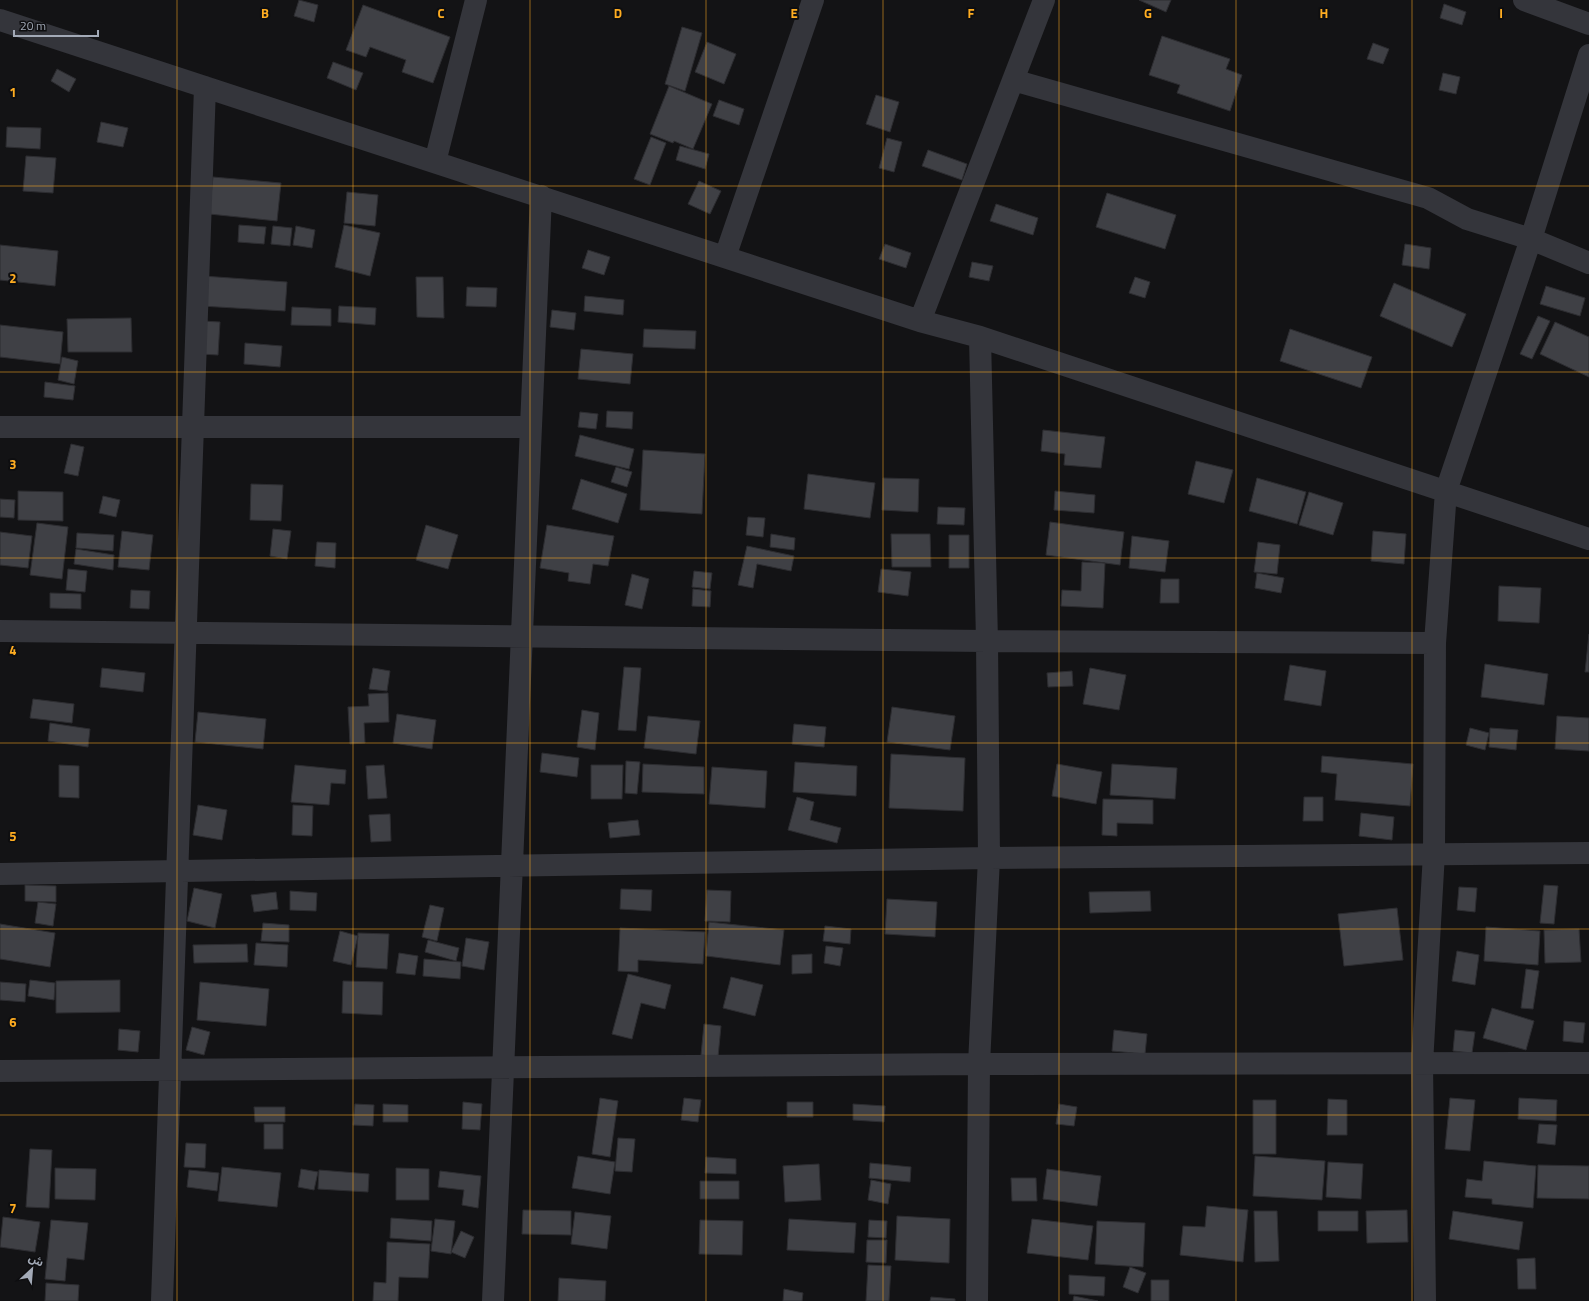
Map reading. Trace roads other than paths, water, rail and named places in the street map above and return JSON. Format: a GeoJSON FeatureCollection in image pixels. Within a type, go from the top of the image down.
{"type":"FeatureCollection","features":[{"type":"Feature","properties":{"kind":"street"},"geometry":{"type":"LineString","coordinates":[[435,162],[476,0]]}},
{"type":"Feature","properties":{"kind":"street"},"geometry":{"type":"LineString","coordinates":[[725,256],[812,0]]}},
{"type":"Feature","properties":{"kind":"street"},"geometry":{"type":"LineString","coordinates":[[920,321],[1044,0]]}},
{"type":"Feature","properties":{"kind":"street"},"geometry":{"type":"LineString","coordinates":[[1524,0],[1589,24]]}},
{"type":"Feature","properties":{"kind":"street"},"geometry":{"type":"LineString","coordinates":[[0,20],[920,321],[980,336],[1589,539]]}},
{"type":"Feature","properties":{"kind":"street"},"geometry":{"type":"LineString","coordinates":[[1425,1301],[1422,1064],[1434,853],[1435,643],[1446,491],[1531,239],[1589,55]]}},
{"type":"Feature","properties":{"kind":"street"},"geometry":{"type":"LineString","coordinates":[[1013,80],[1428,198],[1467,219],[1531,239],[1589,263]]}},
{"type":"Feature","properties":{"kind":"street"},"geometry":{"type":"LineString","coordinates":[[162,1301],[205,87]]}},
{"type":"Feature","properties":{"kind":"street"},"geometry":{"type":"LineString","coordinates":[[493,1301],[541,196]]}},
{"type":"Feature","properties":{"kind":"street"},"geometry":{"type":"LineString","coordinates":[[977,1301],[979,1064],[989,858],[987,641],[980,336]]}},
{"type":"Feature","properties":{"kind":"street"},"geometry":{"type":"LineString","coordinates":[[0,427],[531,427]]}},
{"type":"Feature","properties":{"kind":"street"},"geometry":{"type":"LineString","coordinates":[[0,631],[987,641],[1435,643]]}},
{"type":"Feature","properties":{"kind":"street"},"geometry":{"type":"LineString","coordinates":[[0,874],[512,867],[989,858],[1434,853],[1589,853]]}},
{"type":"Feature","properties":{"kind":"street"},"geometry":{"type":"LineString","coordinates":[[0,1071],[503,1069],[979,1064],[1589,1063]]}}]}
